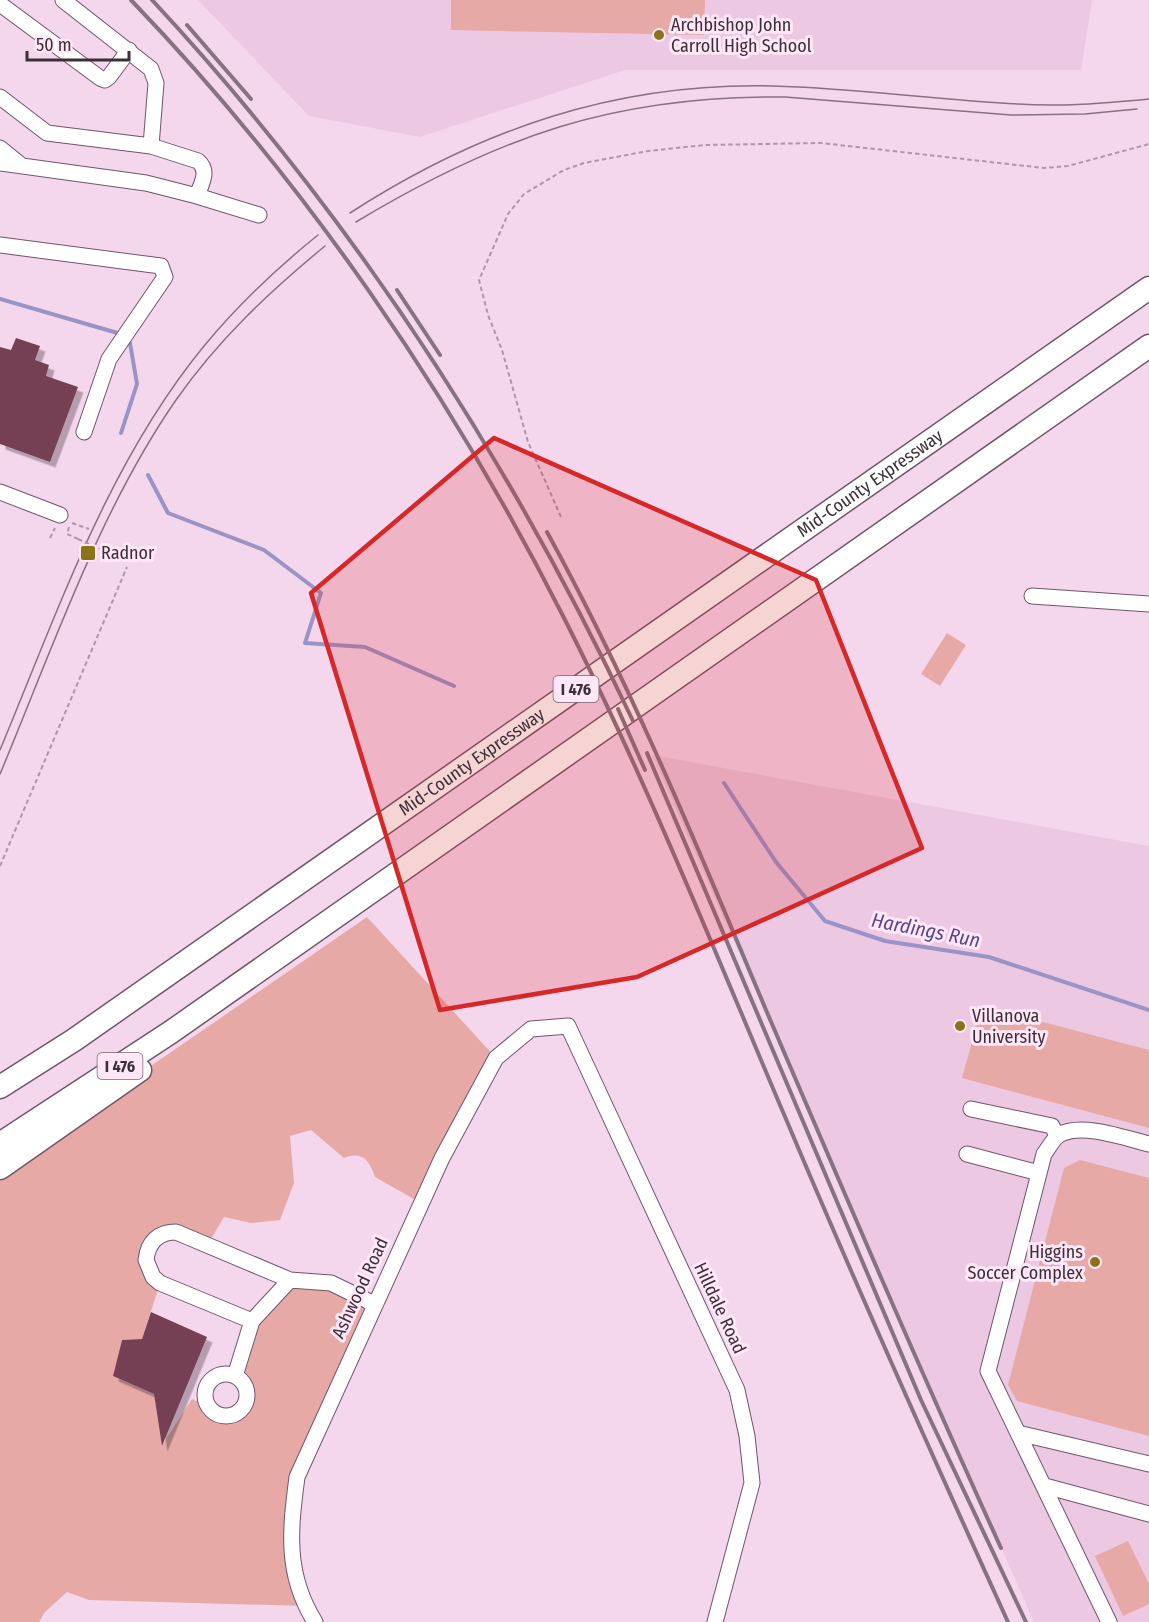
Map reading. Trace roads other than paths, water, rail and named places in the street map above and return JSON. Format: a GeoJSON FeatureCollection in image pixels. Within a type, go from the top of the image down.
{"type":"FeatureCollection","features":[{"type":"Feature","properties":{"kind":"highway","name":"Mid-County Expressway"},"geometry":{"type":"LineString","coordinates":[[0,1087],[74,1040],[1149,288]]}},
{"type":"Feature","properties":{"kind":"highway","name":"I 476"},"geometry":{"type":"LineString","coordinates":[[0,1144],[171,1032],[1149,346]]}},
{"type":"Feature","properties":{"kind":"highway"},"geometry":{"type":"LineString","coordinates":[[0,1168],[129,1078],[190,1030],[238,984]]}},
{"type":"Feature","properties":{"kind":"street"},"geometry":{"type":"LineString","coordinates":[[63,0],[152,69],[156,83],[151,146]]}},
{"type":"Feature","properties":{"kind":"street"},"geometry":{"type":"LineString","coordinates":[[0,4],[105,80],[129,50]]}},
{"type":"Feature","properties":{"kind":"street"},"geometry":{"type":"LineString","coordinates":[[0,97],[47,133],[151,146],[198,161],[204,166],[205,172],[197,196]]}},
{"type":"Feature","properties":{"kind":"street"},"geometry":{"type":"LineString","coordinates":[[0,148],[21,165]]}},
{"type":"Feature","properties":{"kind":"street"},"geometry":{"type":"LineString","coordinates":[[0,163],[146,183],[259,215]]}},
{"type":"Feature","properties":{"kind":"street"},"geometry":{"type":"LineString","coordinates":[[0,244],[161,266],[165,277],[109,359],[84,432]]}},
{"type":"Feature","properties":{"kind":"street"},"geometry":{"type":"LineString","coordinates":[[0,492],[60,515]]}},
{"type":"Feature","properties":{"kind":"street"},"geometry":{"type":"LineString","coordinates":[[1032,596],[1149,604]]}},
{"type":"Feature","properties":{"kind":"street","name":"Ashwood Road"},"geometry":{"type":"LineString","coordinates":[[315,1622],[305,1606],[292,1562],[290,1527],[297,1477],[442,1158],[496,1058],[531,1029],[568,1026]]}},
{"type":"Feature","properties":{"kind":"street","name":"Hilldale Road"},"geometry":{"type":"LineString","coordinates":[[568,1026],[736,1390],[747,1436],[752,1483],[715,1622]]}},
{"type":"Feature","properties":{"kind":"street"},"geometry":{"type":"LineString","coordinates":[[971,1109],[1052,1126],[1057,1136]]}},
{"type":"Feature","properties":{"kind":"street"},"geometry":{"type":"LineString","coordinates":[[1109,1622],[1046,1486],[988,1371],[1044,1154],[1057,1136],[1069,1132],[1095,1131],[1149,1144]]}},
{"type":"Feature","properties":{"kind":"street"},"geometry":{"type":"LineString","coordinates":[[967,1154],[1039,1173]]}},
{"type":"Feature","properties":{"kind":"street"},"geometry":{"type":"LineString","coordinates":[[252,1321],[160,1283],[153,1277],[146,1260],[151,1242],[167,1232],[176,1232],[290,1280],[331,1283],[374,1304]]}},
{"type":"Feature","properties":{"kind":"street"},"geometry":{"type":"LineString","coordinates":[[235,1376],[252,1321],[290,1280]]}},
{"type":"Feature","properties":{"kind":"street"},"geometry":{"type":"LineString","coordinates":[[1018,1432],[1149,1464]]}},
{"type":"Feature","properties":{"kind":"street"},"geometry":{"type":"LineString","coordinates":[[1046,1486],[1149,1514]]}},
{"type":"Feature","properties":{"kind":"waterway","name":"Hardings Run"},"geometry":{"type":"LineString","coordinates":[[0,299],[121,334]]}},
{"type":"Feature","properties":{"kind":"waterway","name":"Hardings Run"},"geometry":{"type":"LineString","coordinates":[[121,433],[137,384],[130,343],[126,339]]}},
{"type":"Feature","properties":{"kind":"waterway","name":"Hardings Run"},"geometry":{"type":"LineString","coordinates":[[148,475],[168,513],[264,550],[321,593],[305,643],[365,647],[454,686]]}},
{"type":"Feature","properties":{"kind":"waterway","name":"Hardings Run"},"geometry":{"type":"LineString","coordinates":[[724,783],[776,862],[825,921],[885,941],[989,957],[1149,1010]]}},
{"type":"Feature","properties":{"kind":"tram line"},"geometry":{"type":"LineString","coordinates":[[350,213],[399,183],[449,157],[500,135],[552,116],[605,102],[659,92],[715,87],[773,86],[1034,105],[1149,99]]}},
{"type":"Feature","properties":{"kind":"tram line"},"geometry":{"type":"LineString","coordinates":[[356,222],[460,166],[510,144],[561,126],[613,113],[667,104],[724,98],[785,97],[1011,115],[1085,114],[1137,109]]}},
{"type":"Feature","properties":{"kind":"tram line"},"geometry":{"type":"LineString","coordinates":[[0,750],[88,540],[140,439],[170,391],[230,316],[288,260],[318,235]]}},
{"type":"Feature","properties":{"kind":"tram line"},"geometry":{"type":"LineString","coordinates":[[0,774],[58,630],[100,534],[148,443],[176,400],[209,357],[264,299],[325,246]]}},
{"type":"Feature","properties":{"kind":"railway"},"geometry":{"type":"LineString","coordinates":[[131,0],[195,69],[314,215],[370,292],[422,371],[472,451],[519,533],[593,677],[651,802],[840,1245],[1008,1622]]}},
{"type":"Feature","properties":{"kind":"railway"},"geometry":{"type":"LineString","coordinates":[[152,0],[224,81],[293,166],[359,252],[420,342],[479,433],[533,527],[585,623],[633,721]]}},
{"type":"Feature","properties":{"kind":"railway"},"geometry":{"type":"LineString","coordinates":[[187,25],[251,99]]}},
{"type":"Feature","properties":{"kind":"railway"},"geometry":{"type":"LineString","coordinates":[[397,290],[440,355]]}},
{"type":"Feature","properties":{"kind":"railway"},"geometry":{"type":"LineString","coordinates":[[547,532],[608,649],[663,768],[882,1280],[1001,1548]]}},
{"type":"Feature","properties":{"kind":"railway"},"geometry":{"type":"LineString","coordinates":[[618,709],[645,770]]}},
{"type":"Feature","properties":{"kind":"railway"},"geometry":{"type":"LineString","coordinates":[[647,753],[921,1400],[1026,1622]]}},
{"type":"Feature","properties":{"kind":"place","name":"Archbishop John Carroll High School"},"geometry":{"type":"Point","coordinates":[659,35]}},
{"type":"Feature","properties":{"kind":"place","name":"Radnor"},"geometry":{"type":"Point","coordinates":[88,553]}},
{"type":"Feature","properties":{"kind":"place","name":"Villanova University"},"geometry":{"type":"Point","coordinates":[960,1026]}},
{"type":"Feature","properties":{"kind":"place","name":"Higgins Soccer Complex"},"geometry":{"type":"Point","coordinates":[1095,1262]}}]}
